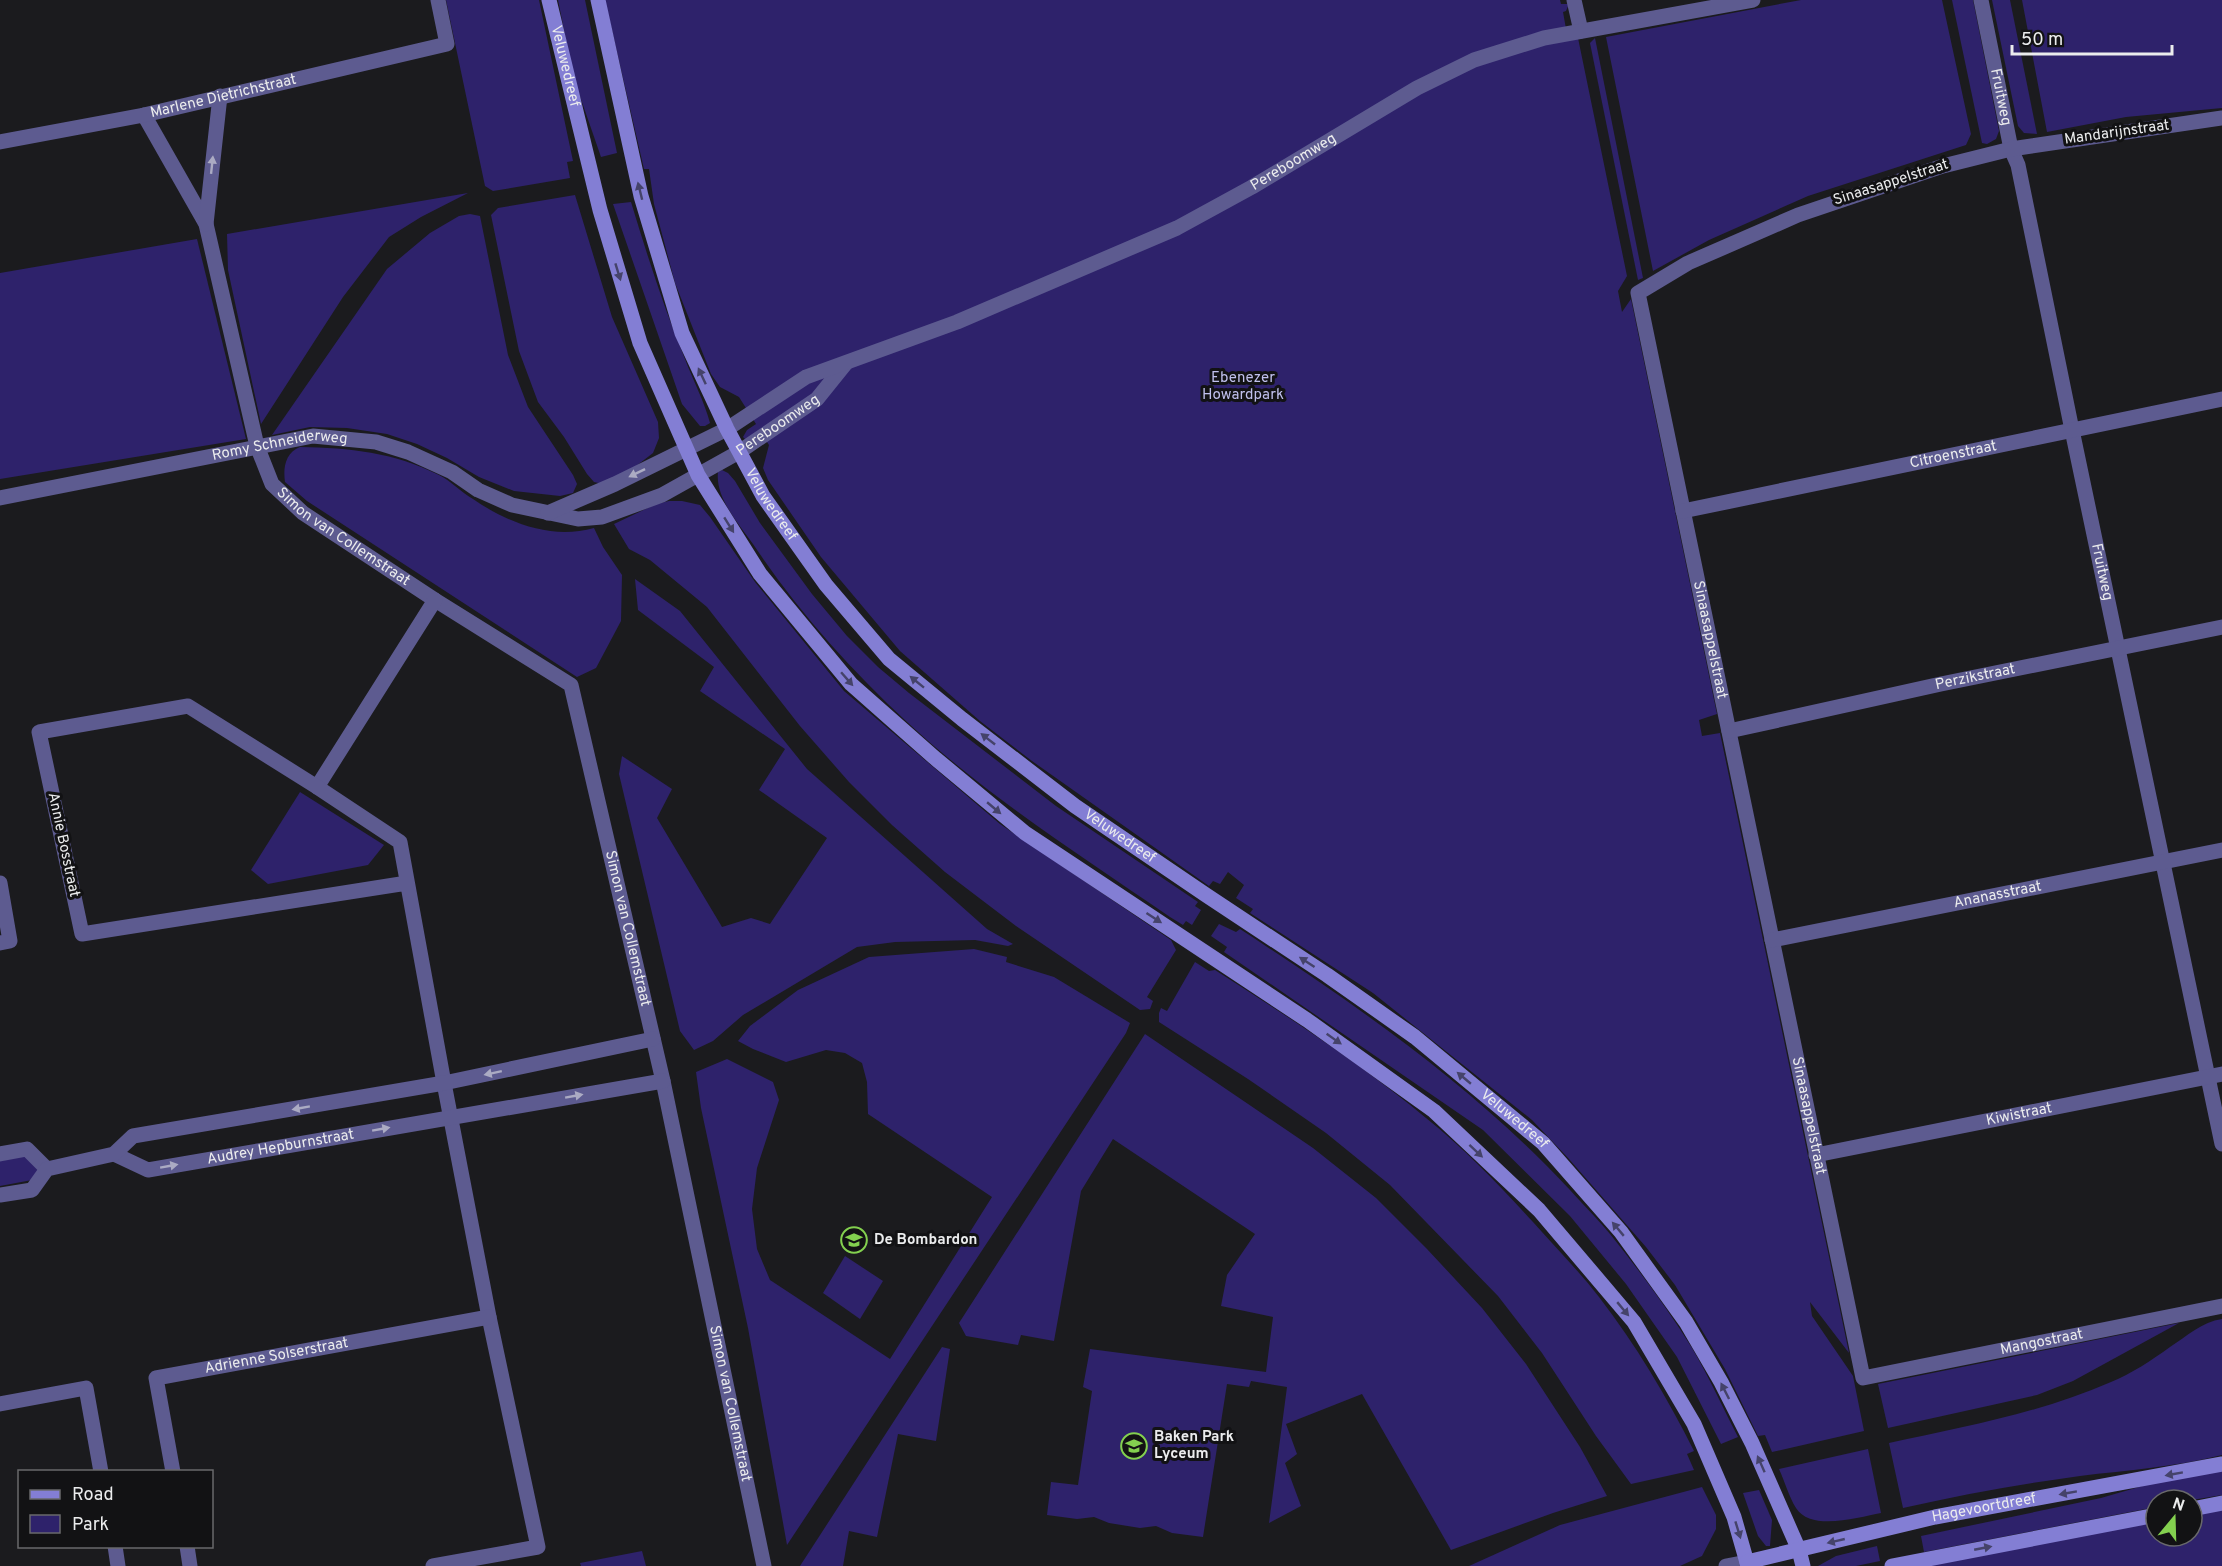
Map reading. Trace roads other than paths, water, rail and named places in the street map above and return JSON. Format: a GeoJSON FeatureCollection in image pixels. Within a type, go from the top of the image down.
{"type":"FeatureCollection","features":[{"type":"Feature","properties":{"kind":"main road","name":"Veluwedreef"},"geometry":{"type":"LineString","coordinates":[[549,0],[603,222],[640,343],[698,475],[760,574],[851,684],[1025,833],[1307,1020],[1434,1111],[1539,1210],[1634,1322],[1708,1452],[1734,1517],[1748,1564]]}},
{"type":"Feature","properties":{"kind":"main road","name":"Veluwedreef"},"geometry":{"type":"LineString","coordinates":[[598,0],[641,196],[679,322],[727,429],[763,496],[826,585],[889,659],[962,719],[1075,806],[1327,975],[1415,1037],[1543,1143],[1621,1232],[1686,1322],[1721,1382],[1752,1443],[1799,1550],[1803,1566]]}},
{"type":"Feature","properties":{"kind":"main road","name":"Hagevoortdreef"},"geometry":{"type":"LineString","coordinates":[[1748,1564],[1915,1522],[2222,1464]]}},
{"type":"Feature","properties":{"kind":"main road"},"geometry":{"type":"LineString","coordinates":[[2204,1507],[2222,1503]]}},
{"type":"Feature","properties":{"kind":"main road"},"geometry":{"type":"LineString","coordinates":[[1892,1566],[2144,1517]]}},
{"type":"Feature","properties":{"kind":"street","name":"Marlene Dietrichstraat"},"geometry":{"type":"LineString","coordinates":[[0,142],[144,116],[220,96],[447,44],[438,0]]}},
{"type":"Feature","properties":{"kind":"street"},"geometry":{"type":"LineString","coordinates":[[1574,0],[1581,31]]}},
{"type":"Feature","properties":{"kind":"street","name":"Pereboomweg"},"geometry":{"type":"LineString","coordinates":[[727,429],[806,377],[957,322],[1177,228],[1252,188],[1417,88],[1474,60],[1544,38],[1753,0]]}},
{"type":"Feature","properties":{"kind":"street","name":"Fruitweg"},"geometry":{"type":"LineString","coordinates":[[1981,0],[2011,149],[2018,165],[2163,862],[2215,1075],[2222,1144]]}},
{"type":"Feature","properties":{"kind":"street"},"geometry":{"type":"LineString","coordinates":[[206,224],[220,96]]}},
{"type":"Feature","properties":{"kind":"street"},"geometry":{"type":"LineString","coordinates":[[144,116],[206,224]]}},
{"type":"Feature","properties":{"kind":"street","name":"Mandarijnstraat"},"geometry":{"type":"LineString","coordinates":[[2011,149],[2222,118]]}},
{"type":"Feature","properties":{"kind":"street","name":"Sinaasappelstraat"},"geometry":{"type":"LineString","coordinates":[[1863,1378],[1638,293],[1688,263],[1798,215],[1943,166],[2011,149]]}},
{"type":"Feature","properties":{"kind":"street","name":"Simon van Collemstraat"},"geometry":{"type":"LineString","coordinates":[[206,224],[257,446],[272,484],[303,513],[435,600],[571,685],[663,1081],[764,1566]]}},
{"type":"Feature","properties":{"kind":"street","name":"Pereboomweg"},"geometry":{"type":"LineString","coordinates":[[698,475],[739,452],[817,399],[846,363]]}},
{"type":"Feature","properties":{"kind":"street","name":"Citroenstraat"},"geometry":{"type":"LineString","coordinates":[[1683,511],[2222,399]]}},
{"type":"Feature","properties":{"kind":"street"},"geometry":{"type":"LineString","coordinates":[[548,513],[615,484],[727,429]]}},
{"type":"Feature","properties":{"kind":"street","name":"Romy Schneiderweg"},"geometry":{"type":"LineString","coordinates":[[0,498],[313,436],[376,442],[408,452],[452,472],[478,490],[512,505],[578,519],[602,517],[662,495],[698,475]]}},
{"type":"Feature","properties":{"kind":"street"},"geometry":{"type":"LineString","coordinates":[[316,787],[435,600]]}},
{"type":"Feature","properties":{"kind":"street","name":"Perzikstraat"},"geometry":{"type":"LineString","coordinates":[[1729,731],[2118,647],[2222,627]]}},
{"type":"Feature","properties":{"kind":"street","name":"Annie Bosstraat"},"geometry":{"type":"LineString","coordinates":[[406,883],[82,934],[39,732],[188,706],[400,842],[444,1083]]}},
{"type":"Feature","properties":{"kind":"street","name":"Ananasstraat"},"geometry":{"type":"LineString","coordinates":[[1772,939],[2222,850]]}},
{"type":"Feature","properties":{"kind":"street"},"geometry":{"type":"LineString","coordinates":[[0,883],[10,941],[0,943]]}},
{"type":"Feature","properties":{"kind":"street"},"geometry":{"type":"LineString","coordinates":[[0,1195],[32,1190],[47,1169],[114,1154],[133,1137],[444,1083],[653,1039]]}},
{"type":"Feature","properties":{"kind":"street","name":"Kiwistraat"},"geometry":{"type":"LineString","coordinates":[[1816,1155],[2215,1075]]}},
{"type":"Feature","properties":{"kind":"street","name":"Audrey Hepburnstraat"},"geometry":{"type":"LineString","coordinates":[[114,1154],[148,1170],[663,1081]]}},
{"type":"Feature","properties":{"kind":"street"},"geometry":{"type":"LineString","coordinates":[[434,1566],[538,1547],[489,1317],[444,1083]]}},
{"type":"Feature","properties":{"kind":"street"},"geometry":{"type":"LineString","coordinates":[[0,1154],[27,1149],[47,1169]]}},
{"type":"Feature","properties":{"kind":"street","name":"Mangostraat"},"geometry":{"type":"LineString","coordinates":[[1863,1378],[2222,1306]]}},
{"type":"Feature","properties":{"kind":"street","name":"Adrienne Solserstraat"},"geometry":{"type":"LineString","coordinates":[[173,1470],[156,1378],[489,1317]]}},
{"type":"Feature","properties":{"kind":"street"},"geometry":{"type":"LineString","coordinates":[[0,1404],[86,1388],[101,1470]]}},
{"type":"Feature","properties":{"kind":"street"},"geometry":{"type":"LineString","coordinates":[[115,1548],[118,1566]]}},
{"type":"Feature","properties":{"kind":"street"},"geometry":{"type":"LineString","coordinates":[[187,1548],[190,1566]]}},
{"type":"Feature","properties":{"kind":"street"},"geometry":{"type":"LineString","coordinates":[[1726,1566],[1748,1564]]}},
{"type":"Feature","properties":{"kind":"place","name":"De Bombardon"},"geometry":{"type":"Point","coordinates":[854,1240]}},
{"type":"Feature","properties":{"kind":"place","name":"Baken Park Lyceum"},"geometry":{"type":"Point","coordinates":[1134,1446]}},
{"type":"Feature","properties":{"kind":"park label","name":"Ebenezer Howardpark"},"geometry":{"type":"Point","coordinates":[1243,386]}}]}
